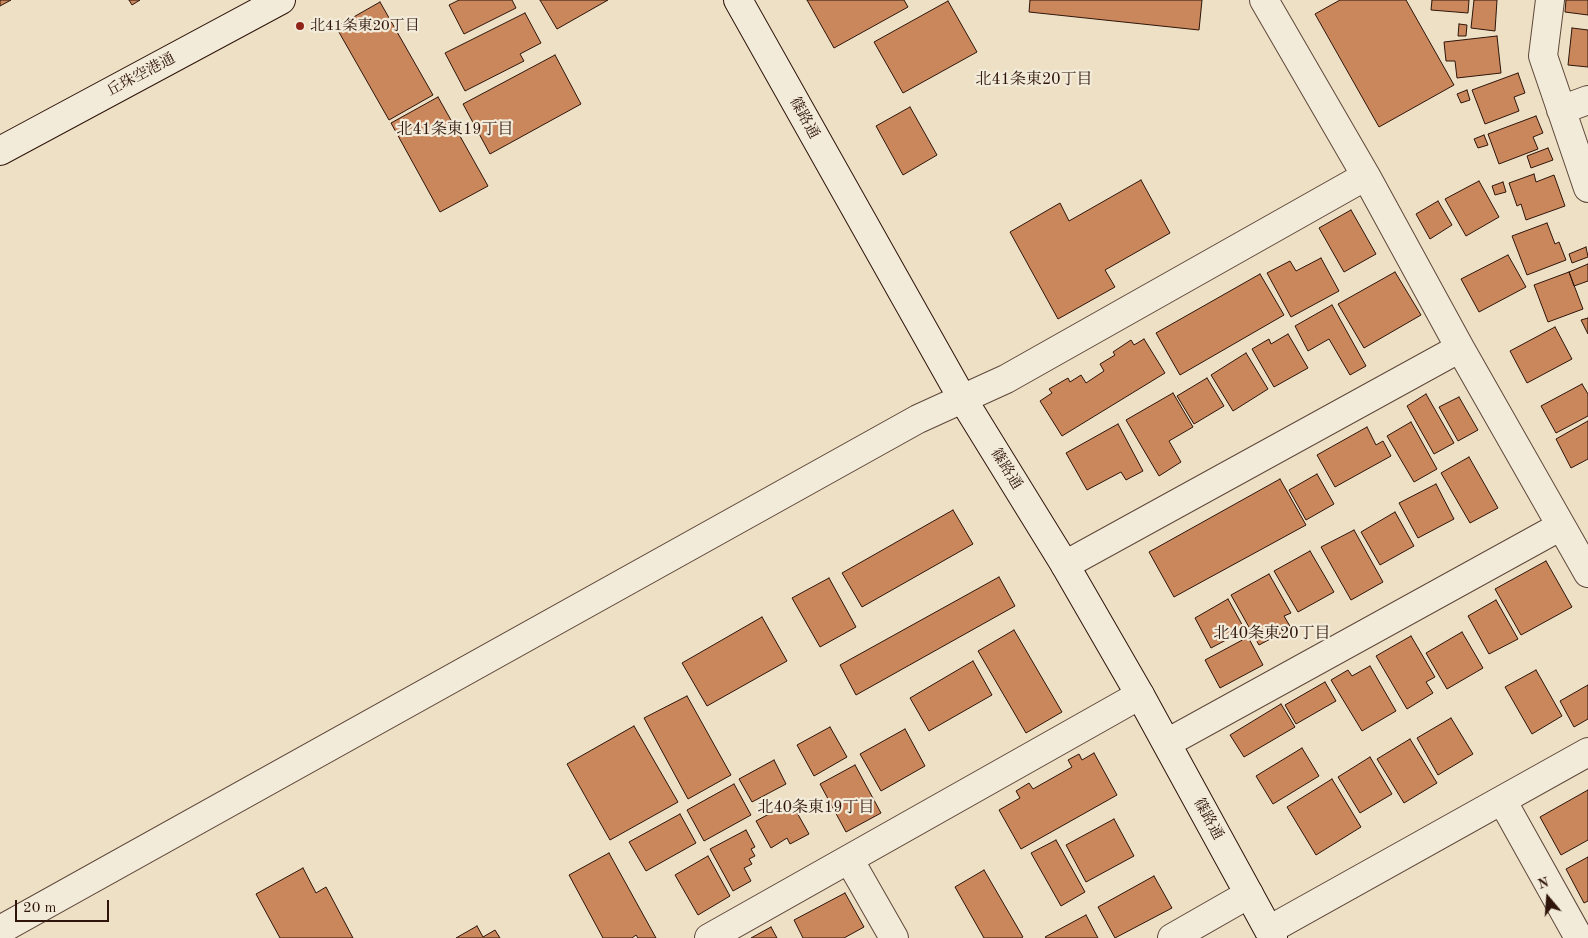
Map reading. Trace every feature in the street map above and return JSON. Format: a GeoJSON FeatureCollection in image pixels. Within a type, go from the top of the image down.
{"type":"FeatureCollection","features":[{"type":"Feature","properties":{"kind":"street","name":"丘珠空港通"},"geometry":{"type":"LineString","coordinates":[[0,151],[281,0]]}},
{"type":"Feature","properties":{"kind":"street","name":"篠路通"},"geometry":{"type":"LineString","coordinates":[[738,0],[962,398],[1065,565],[1140,695],[1271,934]]}},
{"type":"Feature","properties":{"kind":"street"},"geometry":{"type":"LineString","coordinates":[[1264,0],[1366,176],[1460,348],[1588,573]]}},
{"type":"Feature","properties":{"kind":"street"},"geometry":{"type":"LineString","coordinates":[[1550,0],[1543,56],[1588,188]]}},
{"type":"Feature","properties":{"kind":"street"},"geometry":{"type":"LineString","coordinates":[[1561,110],[1588,100]]}},
{"type":"Feature","properties":{"kind":"street"},"geometry":{"type":"LineString","coordinates":[[0,930],[909,424],[1006,379],[1366,176]]}},
{"type":"Feature","properties":{"kind":"street"},"geometry":{"type":"LineString","coordinates":[[1065,565],[1460,348]]}},
{"type":"Feature","properties":{"kind":"street"},"geometry":{"type":"LineString","coordinates":[[1167,743],[1561,526]]}},
{"type":"Feature","properties":{"kind":"street"},"geometry":{"type":"LineString","coordinates":[[709,938],[1140,695]]}},
{"type":"Feature","properties":{"kind":"street"},"geometry":{"type":"LineString","coordinates":[[1271,934],[1588,752]]}},
{"type":"Feature","properties":{"kind":"street"},"geometry":{"type":"LineString","coordinates":[[1502,800],[1579,938]]}},
{"type":"Feature","properties":{"kind":"street"},"geometry":{"type":"LineString","coordinates":[[850,860],[894,938]]}},
{"type":"Feature","properties":{"kind":"street"},"geometry":{"type":"LineString","coordinates":[[1172,938],[1249,894]]}},
{"type":"Feature","properties":{"kind":"building"},"geometry":{"type":"Polygon","coordinates":[[[0,0],[11,0],[0,6],[0,0]]]}},
{"type":"Feature","properties":{"kind":"building"},"geometry":{"type":"Polygon","coordinates":[[[129,0],[140,0],[132,5],[129,0]]]}},
{"type":"Feature","properties":{"kind":"building"},"geometry":{"type":"Polygon","coordinates":[[[459,0],[512,0],[516,8],[464,34],[449,5],[459,0]]]}},
{"type":"Feature","properties":{"kind":"building"},"geometry":{"type":"Polygon","coordinates":[[[540,0],[608,0],[557,29],[540,0]]]}},
{"type":"Feature","properties":{"kind":"building"},"geometry":{"type":"Polygon","coordinates":[[[807,0],[904,0],[908,7],[834,48],[807,0]]]}},
{"type":"Feature","properties":{"kind":"building"},"geometry":{"type":"Polygon","coordinates":[[[1030,0],[1202,0],[1199,30],[1029,12],[1030,0]]]}},
{"type":"Feature","properties":{"kind":"building"},"geometry":{"type":"Polygon","coordinates":[[[1340,0],[1406,0],[1454,85],[1379,127],[1315,14],[1340,0]]]}},
{"type":"Feature","properties":{"kind":"building"},"geometry":{"type":"Polygon","coordinates":[[[1432,0],[1469,0],[1468,13],[1431,10],[1432,0]]]}},
{"type":"Feature","properties":{"kind":"building"},"geometry":{"type":"Polygon","coordinates":[[[1474,0],[1497,0],[1495,31],[1471,28],[1474,0]]]}},
{"type":"Feature","properties":{"kind":"building"},"geometry":{"type":"Polygon","coordinates":[[[1566,0],[1588,0],[1588,15],[1565,12],[1566,0]]]}},
{"type":"Feature","properties":{"kind":"building"},"geometry":{"type":"Polygon","coordinates":[[[948,1],[977,52],[903,93],[874,42],[948,1]]]}},
{"type":"Feature","properties":{"kind":"building"},"geometry":{"type":"Polygon","coordinates":[[[380,2],[433,95],[389,120],[336,27],[380,2]]]}},
{"type":"Feature","properties":{"kind":"building"},"geometry":{"type":"Polygon","coordinates":[[[525,13],[541,43],[520,54],[524,61],[465,91],[445,53],[525,13]]]}},
{"type":"Feature","properties":{"kind":"building"},"geometry":{"type":"Polygon","coordinates":[[[1459,24],[1467,25],[1466,36],[1458,36],[1459,24]]]}},
{"type":"Feature","properties":{"kind":"building"},"geometry":{"type":"Polygon","coordinates":[[[1572,28],[1588,30],[1588,67],[1568,65],[1572,28]]]}},
{"type":"Feature","properties":{"kind":"building"},"geometry":{"type":"Polygon","coordinates":[[[1497,36],[1501,73],[1457,78],[1455,61],[1446,61],[1444,42],[1497,36]]]}},
{"type":"Feature","properties":{"kind":"building"},"geometry":{"type":"Polygon","coordinates":[[[555,55],[581,104],[490,154],[463,104],[555,55]]]}},
{"type":"Feature","properties":{"kind":"building"},"geometry":{"type":"Polygon","coordinates":[[[1518,73],[1525,93],[1514,97],[1519,111],[1485,124],[1472,90],[1518,73]]]}},
{"type":"Feature","properties":{"kind":"building"},"geometry":{"type":"Polygon","coordinates":[[[1467,90],[1470,100],[1461,103],[1457,94],[1467,90]]]}},
{"type":"Feature","properties":{"kind":"building"},"geometry":{"type":"Polygon","coordinates":[[[438,97],[488,186],[440,212],[391,123],[438,97]]]}},
{"type":"Feature","properties":{"kind":"building"},"geometry":{"type":"Polygon","coordinates":[[[910,107],[937,155],[903,175],[876,126],[910,107]]]}},
{"type":"Feature","properties":{"kind":"building"},"geometry":{"type":"Polygon","coordinates":[[[1536,116],[1543,133],[1533,137],[1538,149],[1499,164],[1488,134],[1536,116]]]}},
{"type":"Feature","properties":{"kind":"building"},"geometry":{"type":"Polygon","coordinates":[[[1484,135],[1488,145],[1478,148],[1474,139],[1484,135]]]}},
{"type":"Feature","properties":{"kind":"building"},"geometry":{"type":"Polygon","coordinates":[[[1548,148],[1553,160],[1531,168],[1527,156],[1548,148]]]}},
{"type":"Feature","properties":{"kind":"building"},"geometry":{"type":"Polygon","coordinates":[[[1534,174],[1536,182],[1554,175],[1565,206],[1526,220],[1521,204],[1517,206],[1509,183],[1534,174]]]}},
{"type":"Feature","properties":{"kind":"building"},"geometry":{"type":"Polygon","coordinates":[[[1141,180],[1170,233],[1105,270],[1115,287],[1058,319],[1010,232],[1060,203],[1069,221],[1141,180]]]}},
{"type":"Feature","properties":{"kind":"building"},"geometry":{"type":"Polygon","coordinates":[[[1479,181],[1499,217],[1466,236],[1445,199],[1479,181]]]}},
{"type":"Feature","properties":{"kind":"building"},"geometry":{"type":"Polygon","coordinates":[[[1503,182],[1506,192],[1495,195],[1492,186],[1503,182]]]}},
{"type":"Feature","properties":{"kind":"building"},"geometry":{"type":"Polygon","coordinates":[[[1438,201],[1452,225],[1430,239],[1416,214],[1438,201]]]}},
{"type":"Feature","properties":{"kind":"building"},"geometry":{"type":"Polygon","coordinates":[[[1351,210],[1376,254],[1344,272],[1319,228],[1351,210]]]}},
{"type":"Feature","properties":{"kind":"building"},"geometry":{"type":"Polygon","coordinates":[[[1547,223],[1555,244],[1559,242],[1566,260],[1527,275],[1512,236],[1547,223]]]}},
{"type":"Feature","properties":{"kind":"building"},"geometry":{"type":"Polygon","coordinates":[[[1586,247],[1588,257],[1572,263],[1569,254],[1586,247]]]}},
{"type":"Feature","properties":{"kind":"building"},"geometry":{"type":"Polygon","coordinates":[[[1508,255],[1526,287],[1479,312],[1461,279],[1508,255]]]}},
{"type":"Feature","properties":{"kind":"building"},"geometry":{"type":"Polygon","coordinates":[[[1321,258],[1339,291],[1291,317],[1267,273],[1290,261],[1296,271],[1321,258]]]}},
{"type":"Feature","properties":{"kind":"building"},"geometry":{"type":"Polygon","coordinates":[[[1588,264],[1588,281],[1574,286],[1569,272],[1588,264]]]}},
{"type":"Feature","properties":{"kind":"building"},"geometry":{"type":"Polygon","coordinates":[[[1395,272],[1421,315],[1364,348],[1338,304],[1395,272]]]}},
{"type":"Feature","properties":{"kind":"building"},"geometry":{"type":"Polygon","coordinates":[[[1569,272],[1583,309],[1548,322],[1534,285],[1569,272]]]}},
{"type":"Feature","properties":{"kind":"building"},"geometry":{"type":"Polygon","coordinates":[[[1260,274],[1284,315],[1180,375],[1156,333],[1260,274]]]}},
{"type":"Feature","properties":{"kind":"building"},"geometry":{"type":"Polygon","coordinates":[[[1332,305],[1366,366],[1350,375],[1329,339],[1308,351],[1295,326],[1332,305]]]}},
{"type":"Feature","properties":{"kind":"building"},"geometry":{"type":"Polygon","coordinates":[[[1588,318],[1588,334],[1581,320],[1588,318]]]}},
{"type":"Feature","properties":{"kind":"building"},"geometry":{"type":"Polygon","coordinates":[[[1555,327],[1572,359],[1527,383],[1510,351],[1555,327]]]}},
{"type":"Feature","properties":{"kind":"building"},"geometry":{"type":"Polygon","coordinates":[[[1288,334],[1308,368],[1274,387],[1252,349],[1269,339],[1271,344],[1288,334]]]}},
{"type":"Feature","properties":{"kind":"building"},"geometry":{"type":"Polygon","coordinates":[[[1144,339],[1165,373],[1062,436],[1040,401],[1052,393],[1049,389],[1068,378],[1070,382],[1081,375],[1086,383],[1104,371],[1100,364],[1115,355],[1113,352],[1131,340],[1134,345],[1144,339]]]}},
{"type":"Feature","properties":{"kind":"building"},"geometry":{"type":"Polygon","coordinates":[[[1246,353],[1268,389],[1233,411],[1211,375],[1246,353]]]}},
{"type":"Feature","properties":{"kind":"building"},"geometry":{"type":"Polygon","coordinates":[[[1207,378],[1224,406],[1194,424],[1177,396],[1207,378]]]}},
{"type":"Feature","properties":{"kind":"building"},"geometry":{"type":"Polygon","coordinates":[[[1582,384],[1588,394],[1588,416],[1556,433],[1541,406],[1582,384]]]}},
{"type":"Feature","properties":{"kind":"building"},"geometry":{"type":"Polygon","coordinates":[[[1173,393],[1193,427],[1169,441],[1181,462],[1159,476],[1126,420],[1173,393]]]}},
{"type":"Feature","properties":{"kind":"building"},"geometry":{"type":"Polygon","coordinates":[[[1426,394],[1454,443],[1434,454],[1407,406],[1426,394]]]}},
{"type":"Feature","properties":{"kind":"building"},"geometry":{"type":"Polygon","coordinates":[[[1459,397],[1478,430],[1458,441],[1439,407],[1459,397]]]}},
{"type":"Feature","properties":{"kind":"building"},"geometry":{"type":"Polygon","coordinates":[[[1588,421],[1588,459],[1571,468],[1556,439],[1588,421]]]}},
{"type":"Feature","properties":{"kind":"building"},"geometry":{"type":"Polygon","coordinates":[[[1411,422],[1437,469],[1414,482],[1387,436],[1411,422]]]}},
{"type":"Feature","properties":{"kind":"building"},"geometry":{"type":"Polygon","coordinates":[[[1118,424],[1143,471],[1126,480],[1121,472],[1087,490],[1066,453],[1118,424]]]}},
{"type":"Feature","properties":{"kind":"building"},"geometry":{"type":"Polygon","coordinates":[[[1367,427],[1376,445],[1383,441],[1391,456],[1335,487],[1317,455],[1367,427]]]}},
{"type":"Feature","properties":{"kind":"building"},"geometry":{"type":"Polygon","coordinates":[[[1469,457],[1498,508],[1470,523],[1441,473],[1469,457]]]}},
{"type":"Feature","properties":{"kind":"building"},"geometry":{"type":"Polygon","coordinates":[[[1317,474],[1334,504],[1306,520],[1289,490],[1317,474]]]}},
{"type":"Feature","properties":{"kind":"building"},"geometry":{"type":"Polygon","coordinates":[[[1280,479],[1306,525],[1174,597],[1149,552],[1280,479]]]}},
{"type":"Feature","properties":{"kind":"building"},"geometry":{"type":"Polygon","coordinates":[[[1436,484],[1454,519],[1418,538],[1399,503],[1436,484]]]}},
{"type":"Feature","properties":{"kind":"building"},"geometry":{"type":"Polygon","coordinates":[[[953,510],[973,544],[862,607],[842,573],[953,510]]]}},
{"type":"Feature","properties":{"kind":"building"},"geometry":{"type":"Polygon","coordinates":[[[1395,512],[1414,546],[1380,565],[1361,532],[1395,512]]]}},
{"type":"Feature","properties":{"kind":"building"},"geometry":{"type":"Polygon","coordinates":[[[1354,530],[1383,582],[1351,600],[1321,547],[1354,530]]]}},
{"type":"Feature","properties":{"kind":"building"},"geometry":{"type":"Polygon","coordinates":[[[1310,551],[1334,592],[1298,612],[1274,571],[1310,551]]]}},
{"type":"Feature","properties":{"kind":"building"},"geometry":{"type":"Polygon","coordinates":[[[1546,561],[1572,607],[1521,635],[1495,589],[1546,561]]]}},
{"type":"Feature","properties":{"kind":"building"},"geometry":{"type":"Polygon","coordinates":[[[1269,574],[1291,613],[1284,616],[1291,628],[1259,645],[1231,595],[1269,574]]]}},
{"type":"Feature","properties":{"kind":"building"},"geometry":{"type":"Polygon","coordinates":[[[999,577],[1015,606],[856,695],[840,665],[999,577]]]}},
{"type":"Feature","properties":{"kind":"building"},"geometry":{"type":"Polygon","coordinates":[[[829,578],[856,627],[820,647],[792,598],[829,578]]]}},
{"type":"Feature","properties":{"kind":"building"},"geometry":{"type":"Polygon","coordinates":[[[1228,599],[1245,630],[1211,648],[1195,618],[1228,599]]]}},
{"type":"Feature","properties":{"kind":"building"},"geometry":{"type":"Polygon","coordinates":[[[1496,600],[1518,639],[1489,654],[1468,616],[1496,600]]]}},
{"type":"Feature","properties":{"kind":"building"},"geometry":{"type":"Polygon","coordinates":[[[762,617],[787,661],[707,706],[682,663],[762,617]]]}},
{"type":"Feature","properties":{"kind":"building"},"geometry":{"type":"Polygon","coordinates":[[[1014,630],[1062,712],[1026,733],[978,651],[1014,630]]]}},
{"type":"Feature","properties":{"kind":"building"},"geometry":{"type":"Polygon","coordinates":[[[1462,632],[1483,668],[1447,689],[1426,653],[1462,632]]]}},
{"type":"Feature","properties":{"kind":"building"},"geometry":{"type":"Polygon","coordinates":[[[1411,636],[1435,677],[1426,682],[1433,693],[1407,709],[1376,656],[1411,636]]]}},
{"type":"Feature","properties":{"kind":"building"},"geometry":{"type":"Polygon","coordinates":[[[1248,637],[1263,665],[1220,688],[1205,660],[1248,637]]]}},
{"type":"Feature","properties":{"kind":"building"},"geometry":{"type":"Polygon","coordinates":[[[973,661],[992,695],[929,731],[910,698],[973,661]]]}},
{"type":"Feature","properties":{"kind":"building"},"geometry":{"type":"Polygon","coordinates":[[[1370,666],[1396,711],[1362,731],[1331,680],[1348,670],[1352,676],[1370,666]]]}},
{"type":"Feature","properties":{"kind":"building"},"geometry":{"type":"Polygon","coordinates":[[[1536,670],[1562,716],[1532,734],[1505,687],[1536,670]]]}},
{"type":"Feature","properties":{"kind":"building"},"geometry":{"type":"Polygon","coordinates":[[[1325,682],[1336,701],[1296,724],[1285,705],[1325,682]]]}},
{"type":"Feature","properties":{"kind":"building"},"geometry":{"type":"Polygon","coordinates":[[[1588,685],[1588,719],[1574,727],[1560,701],[1588,685]]]}},
{"type":"Feature","properties":{"kind":"building"},"geometry":{"type":"Polygon","coordinates":[[[687,696],[731,775],[688,799],[644,718],[687,696]]]}},
{"type":"Feature","properties":{"kind":"building"},"geometry":{"type":"Polygon","coordinates":[[[1281,704],[1295,727],[1244,757],[1230,735],[1281,704]]]}},
{"type":"Feature","properties":{"kind":"building"},"geometry":{"type":"Polygon","coordinates":[[[1451,718],[1473,754],[1438,775],[1417,738],[1451,718]]]}},
{"type":"Feature","properties":{"kind":"building"},"geometry":{"type":"Polygon","coordinates":[[[634,726],[678,802],[610,840],[567,764],[634,726]]]}},
{"type":"Feature","properties":{"kind":"building"},"geometry":{"type":"Polygon","coordinates":[[[830,727],[847,757],[814,776],[797,745],[830,727]]]}},
{"type":"Feature","properties":{"kind":"building"},"geometry":{"type":"Polygon","coordinates":[[[905,729],[925,766],[881,791],[860,754],[905,729]]]}},
{"type":"Feature","properties":{"kind":"building"},"geometry":{"type":"Polygon","coordinates":[[[1410,739],[1437,783],[1404,803],[1377,759],[1410,739]]]}},
{"type":"Feature","properties":{"kind":"building"},"geometry":{"type":"Polygon","coordinates":[[[1302,748],[1319,776],[1273,804],[1256,776],[1302,748]]]}},
{"type":"Feature","properties":{"kind":"building"},"geometry":{"type":"Polygon","coordinates":[[[1094,753],[1117,795],[1021,849],[999,810],[1020,798],[1016,791],[1029,783],[1033,789],[1072,767],[1068,760],[1079,754],[1082,760],[1094,753]]]}},
{"type":"Feature","properties":{"kind":"building"},"geometry":{"type":"Polygon","coordinates":[[[1370,757],[1392,794],[1360,813],[1338,777],[1370,757]]]}},
{"type":"Feature","properties":{"kind":"building"},"geometry":{"type":"Polygon","coordinates":[[[774,760],[786,784],[752,802],[739,779],[774,760]]]}},
{"type":"Feature","properties":{"kind":"building"},"geometry":{"type":"Polygon","coordinates":[[[855,765],[881,813],[846,832],[820,784],[855,765]]]}},
{"type":"Feature","properties":{"kind":"building"},"geometry":{"type":"Polygon","coordinates":[[[1332,779],[1361,827],[1316,855],[1287,807],[1332,779]]]}},
{"type":"Feature","properties":{"kind":"building"},"geometry":{"type":"Polygon","coordinates":[[[734,784],[751,815],[704,841],[687,810],[734,784]]]}},
{"type":"Feature","properties":{"kind":"building"},"geometry":{"type":"Polygon","coordinates":[[[1588,790],[1588,840],[1561,855],[1540,817],[1588,790]]]}},
{"type":"Feature","properties":{"kind":"building"},"geometry":{"type":"Polygon","coordinates":[[[791,802],[809,834],[790,844],[787,838],[771,848],[756,821],[791,802]]]}},
{"type":"Feature","properties":{"kind":"building"},"geometry":{"type":"Polygon","coordinates":[[[680,814],[696,843],[646,871],[629,842],[680,814]]]}},
{"type":"Feature","properties":{"kind":"building"},"geometry":{"type":"Polygon","coordinates":[[[1114,819],[1134,856],[1086,882],[1066,845],[1114,819]]]}},
{"type":"Feature","properties":{"kind":"building"},"geometry":{"type":"Polygon","coordinates":[[[746,830],[755,847],[751,849],[755,856],[749,859],[752,864],[744,868],[751,881],[733,891],[710,849],[746,830]]]}},
{"type":"Feature","properties":{"kind":"building"},"geometry":{"type":"Polygon","coordinates":[[[1056,840],[1085,892],[1061,906],[1031,853],[1056,840]]]}},
{"type":"Feature","properties":{"kind":"building"},"geometry":{"type":"Polygon","coordinates":[[[609,853],[656,938],[638,938],[636,935],[632,938],[603,938],[569,875],[609,853]]]}},
{"type":"Feature","properties":{"kind":"building"},"geometry":{"type":"Polygon","coordinates":[[[708,856],[730,896],[698,915],[675,875],[708,856]]]}},
{"type":"Feature","properties":{"kind":"building"},"geometry":{"type":"Polygon","coordinates":[[[1588,857],[1588,901],[1584,903],[1566,869],[1588,857]]]}},
{"type":"Feature","properties":{"kind":"building"},"geometry":{"type":"Polygon","coordinates":[[[303,868],[316,893],[326,887],[353,938],[280,938],[256,894],[303,868]]]}},
{"type":"Feature","properties":{"kind":"building"},"geometry":{"type":"Polygon","coordinates":[[[984,870],[1023,937],[984,938],[955,887],[984,870]]]}},
{"type":"Feature","properties":{"kind":"building"},"geometry":{"type":"Polygon","coordinates":[[[1154,876],[1172,908],[1115,938],[1098,907],[1154,876]]]}},
{"type":"Feature","properties":{"kind":"building"},"geometry":{"type":"Polygon","coordinates":[[[845,893],[864,927],[844,938],[803,938],[794,920],[845,893]]]}},
{"type":"Feature","properties":{"kind":"building"},"geometry":{"type":"Polygon","coordinates":[[[1086,915],[1098,938],[1045,937],[1086,915]]]}},
{"type":"Feature","properties":{"kind":"building"},"geometry":{"type":"Polygon","coordinates":[[[477,926],[483,937],[495,930],[500,938],[456,938],[477,926]]]}},
{"type":"Feature","properties":{"kind":"building"},"geometry":{"type":"Polygon","coordinates":[[[771,927],[777,938],[751,938],[771,927]]]}},
{"type":"Feature","properties":{"kind":"place","name":"北41条東20丁目"},"geometry":{"type":"Point","coordinates":[300,26]}},
{"type":"Feature","properties":{"kind":"district","name":"北41条東20丁目"},"geometry":{"type":"Point","coordinates":[1034,80]}},
{"type":"Feature","properties":{"kind":"district","name":"北41条東19丁目"},"geometry":{"type":"Point","coordinates":[455,130]}},
{"type":"Feature","properties":{"kind":"district","name":"北40条東20丁目"},"geometry":{"type":"Point","coordinates":[1272,634]}},
{"type":"Feature","properties":{"kind":"district","name":"北40条東19丁目"},"geometry":{"type":"Point","coordinates":[816,808]}}]}
